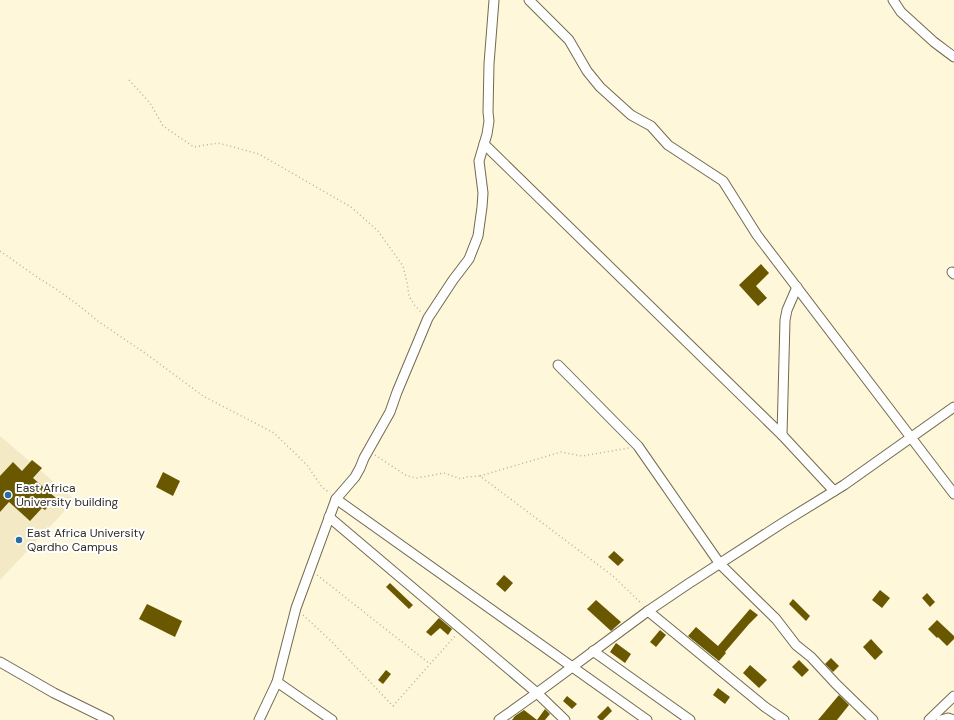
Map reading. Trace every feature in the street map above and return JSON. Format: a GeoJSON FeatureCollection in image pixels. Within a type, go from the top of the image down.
{"type":"FeatureCollection","features":[{"type":"Feature","properties":{"kind":"street"},"geometry":{"type":"LineString","coordinates":[[259,720],[277,682],[296,608],[336,499],[355,477],[390,412],[428,318],[452,280],[469,259],[478,236],[483,193],[479,161],[487,134],[489,121],[489,64],[494,0]]}},
{"type":"Feature","properties":{"kind":"street"},"geometry":{"type":"LineString","coordinates":[[529,0],[569,40],[587,71],[600,87],[631,116],[651,126],[668,145],[723,181],[757,235],[954,494]]}},
{"type":"Feature","properties":{"kind":"street"},"geometry":{"type":"LineString","coordinates":[[893,0],[901,12],[934,42],[954,57]]}},
{"type":"Feature","properties":{"kind":"street"},"geometry":{"type":"LineString","coordinates":[[484,144],[782,435],[834,491]]}},
{"type":"Feature","properties":{"kind":"street"},"geometry":{"type":"LineString","coordinates":[[782,435],[785,320],[787,310],[797,287]]}},
{"type":"Feature","properties":{"kind":"street"},"geometry":{"type":"LineString","coordinates":[[558,365],[638,446],[720,564],[776,620],[796,645],[811,657],[873,720]]}},
{"type":"Feature","properties":{"kind":"street"},"geometry":{"type":"LineString","coordinates":[[499,720],[648,611],[784,522],[850,481],[954,407]]}},
{"type":"Feature","properties":{"kind":"street"},"geometry":{"type":"LineString","coordinates":[[336,499],[647,720]]}},
{"type":"Feature","properties":{"kind":"street"},"geometry":{"type":"LineString","coordinates":[[329,517],[537,693],[565,720]]}},
{"type":"Feature","properties":{"kind":"street"},"geometry":{"type":"LineString","coordinates":[[648,611],[765,707],[784,720]]}},
{"type":"Feature","properties":{"kind":"street"},"geometry":{"type":"LineString","coordinates":[[593,652],[690,720]]}},
{"type":"Feature","properties":{"kind":"street"},"geometry":{"type":"LineString","coordinates":[[0,662],[54,693],[109,720]]}},
{"type":"Feature","properties":{"kind":"street"},"geometry":{"type":"LineString","coordinates":[[277,682],[332,720]]}},
{"type":"Feature","properties":{"kind":"street"},"geometry":{"type":"LineString","coordinates":[[929,720],[954,696]]}},
{"type":"Feature","properties":{"kind":"street"},"geometry":{"type":"LineString","coordinates":[[941,720],[948,718],[954,720]]}},
{"type":"Feature","properties":{"kind":"path"},"geometry":{"type":"LineString","coordinates":[[129,80],[150,103],[163,126],[194,147],[218,143],[259,154],[351,207],[378,231],[403,266],[409,296],[415,306],[428,318]]}},
{"type":"Feature","properties":{"kind":"path"},"geometry":{"type":"LineString","coordinates":[[0,251],[37,278],[56,289],[99,322],[145,353],[203,396],[274,433],[307,464],[322,486],[336,499]]}},
{"type":"Feature","properties":{"kind":"path"},"geometry":{"type":"LineString","coordinates":[[369,450],[407,476],[416,478],[444,472],[461,479],[480,476],[561,452],[582,456],[638,446]]}},
{"type":"Feature","properties":{"kind":"path"},"geometry":{"type":"LineString","coordinates":[[480,476],[613,576],[648,611]]}},
{"type":"Feature","properties":{"kind":"path"},"geometry":{"type":"LineString","coordinates":[[311,570],[430,664]]}},
{"type":"Feature","properties":{"kind":"path"},"geometry":{"type":"LineString","coordinates":[[296,608],[332,642],[393,706],[461,629]]}},
{"type":"Feature","properties":{"kind":"shaded area","name":"East Africa University Qardho Campus"},"geometry":{"type":"Polygon","coordinates":[[[0,436],[75,500],[0,580],[0,436]]]}},
{"type":"Feature","properties":{"kind":"building"},"geometry":{"type":"Polygon","coordinates":[[[761,264],[769,273],[756,286],[767,298],[758,306],[739,285],[761,264]]]}},
{"type":"Feature","properties":{"kind":"building"},"geometry":{"type":"Polygon","coordinates":[[[32,460],[42,468],[33,478],[56,498],[45,510],[42,508],[30,521],[9,502],[0,512],[0,476],[13,462],[22,471],[32,460]]]}},
{"type":"Feature","properties":{"kind":"building"},"geometry":{"type":"Polygon","coordinates":[[[163,472],[180,481],[173,496],[156,487],[163,472]]]}},
{"type":"Feature","properties":{"kind":"building"},"geometry":{"type":"Polygon","coordinates":[[[614,551],[624,560],[618,566],[608,557],[614,551]]]}},
{"type":"Feature","properties":{"kind":"building"},"geometry":{"type":"Polygon","coordinates":[[[504,575],[513,583],[505,592],[496,584],[504,575]]]}},
{"type":"Feature","properties":{"kind":"building"},"geometry":{"type":"Polygon","coordinates":[[[390,583],[413,605],[409,609],[386,587],[390,583]]]}},
{"type":"Feature","properties":{"kind":"building"},"geometry":{"type":"Polygon","coordinates":[[[880,590],[890,598],[882,608],[872,600],[880,590]]]}},
{"type":"Feature","properties":{"kind":"building"},"geometry":{"type":"Polygon","coordinates":[[[927,593],[935,602],[930,607],[922,598],[927,593]]]}},
{"type":"Feature","properties":{"kind":"building"},"geometry":{"type":"Polygon","coordinates":[[[793,599],[810,616],[806,621],[789,604],[793,599]]]}},
{"type":"Feature","properties":{"kind":"building"},"geometry":{"type":"Polygon","coordinates":[[[596,600],[621,622],[611,631],[587,609],[596,600]]]}},
{"type":"Feature","properties":{"kind":"building"},"geometry":{"type":"Polygon","coordinates":[[[147,604],[182,621],[175,637],[139,619],[147,604]]]}},
{"type":"Feature","properties":{"kind":"building"},"geometry":{"type":"Polygon","coordinates":[[[750,609],[758,615],[725,652],[726,653],[719,661],[688,636],[696,627],[718,646],[750,609]]]}},
{"type":"Feature","properties":{"kind":"building"},"geometry":{"type":"Polygon","coordinates":[[[439,618],[452,629],[448,635],[440,628],[431,636],[426,632],[439,618]]]}},
{"type":"Feature","properties":{"kind":"building"},"geometry":{"type":"Polygon","coordinates":[[[937,620],[954,636],[954,639],[947,646],[928,629],[937,620]]]}},
{"type":"Feature","properties":{"kind":"building"},"geometry":{"type":"Polygon","coordinates":[[[660,630],[666,635],[656,647],[650,642],[660,630]]]}},
{"type":"Feature","properties":{"kind":"building"},"geometry":{"type":"Polygon","coordinates":[[[871,639],[883,652],[875,660],[863,647],[871,639]]]}},
{"type":"Feature","properties":{"kind":"building"},"geometry":{"type":"Polygon","coordinates":[[[616,643],[631,654],[625,663],[610,652],[616,643]]]}},
{"type":"Feature","properties":{"kind":"building"},"geometry":{"type":"Polygon","coordinates":[[[831,658],[839,666],[833,672],[825,664],[831,658]]]}},
{"type":"Feature","properties":{"kind":"building"},"geometry":{"type":"Polygon","coordinates":[[[799,660],[809,670],[802,677],[792,667],[799,660]]]}},
{"type":"Feature","properties":{"kind":"building"},"geometry":{"type":"Polygon","coordinates":[[[750,665],[767,680],[759,688],[743,673],[750,665]]]}},
{"type":"Feature","properties":{"kind":"building"},"geometry":{"type":"Polygon","coordinates":[[[386,670],[391,674],[383,684],[378,680],[386,670]]]}},
{"type":"Feature","properties":{"kind":"building"},"geometry":{"type":"Polygon","coordinates":[[[718,688],[730,697],[725,704],[713,695],[718,688]]]}},
{"type":"Feature","properties":{"kind":"building"},"geometry":{"type":"Polygon","coordinates":[[[839,695],[849,705],[837,720],[818,720],[839,695]]]}},
{"type":"Feature","properties":{"kind":"building"},"geometry":{"type":"Polygon","coordinates":[[[567,696],[577,704],[572,709],[563,701],[567,696]]]}},
{"type":"Feature","properties":{"kind":"building"},"geometry":{"type":"Polygon","coordinates":[[[608,706],[612,711],[603,720],[600,720],[597,717],[608,706]]]}},
{"type":"Feature","properties":{"kind":"building"},"geometry":{"type":"Polygon","coordinates":[[[545,709],[550,714],[545,720],[537,720],[545,709]]]}},
{"type":"Feature","properties":{"kind":"building"},"geometry":{"type":"Polygon","coordinates":[[[524,710],[537,720],[512,720],[524,710]]]}},
{"type":"Feature","properties":{"kind":"place","name":"East Africa University building"},"geometry":{"type":"Point","coordinates":[8,495]}},
{"type":"Feature","properties":{"kind":"place","name":"East Africa University Qardho Campus"},"geometry":{"type":"Point","coordinates":[19,540]}}]}
